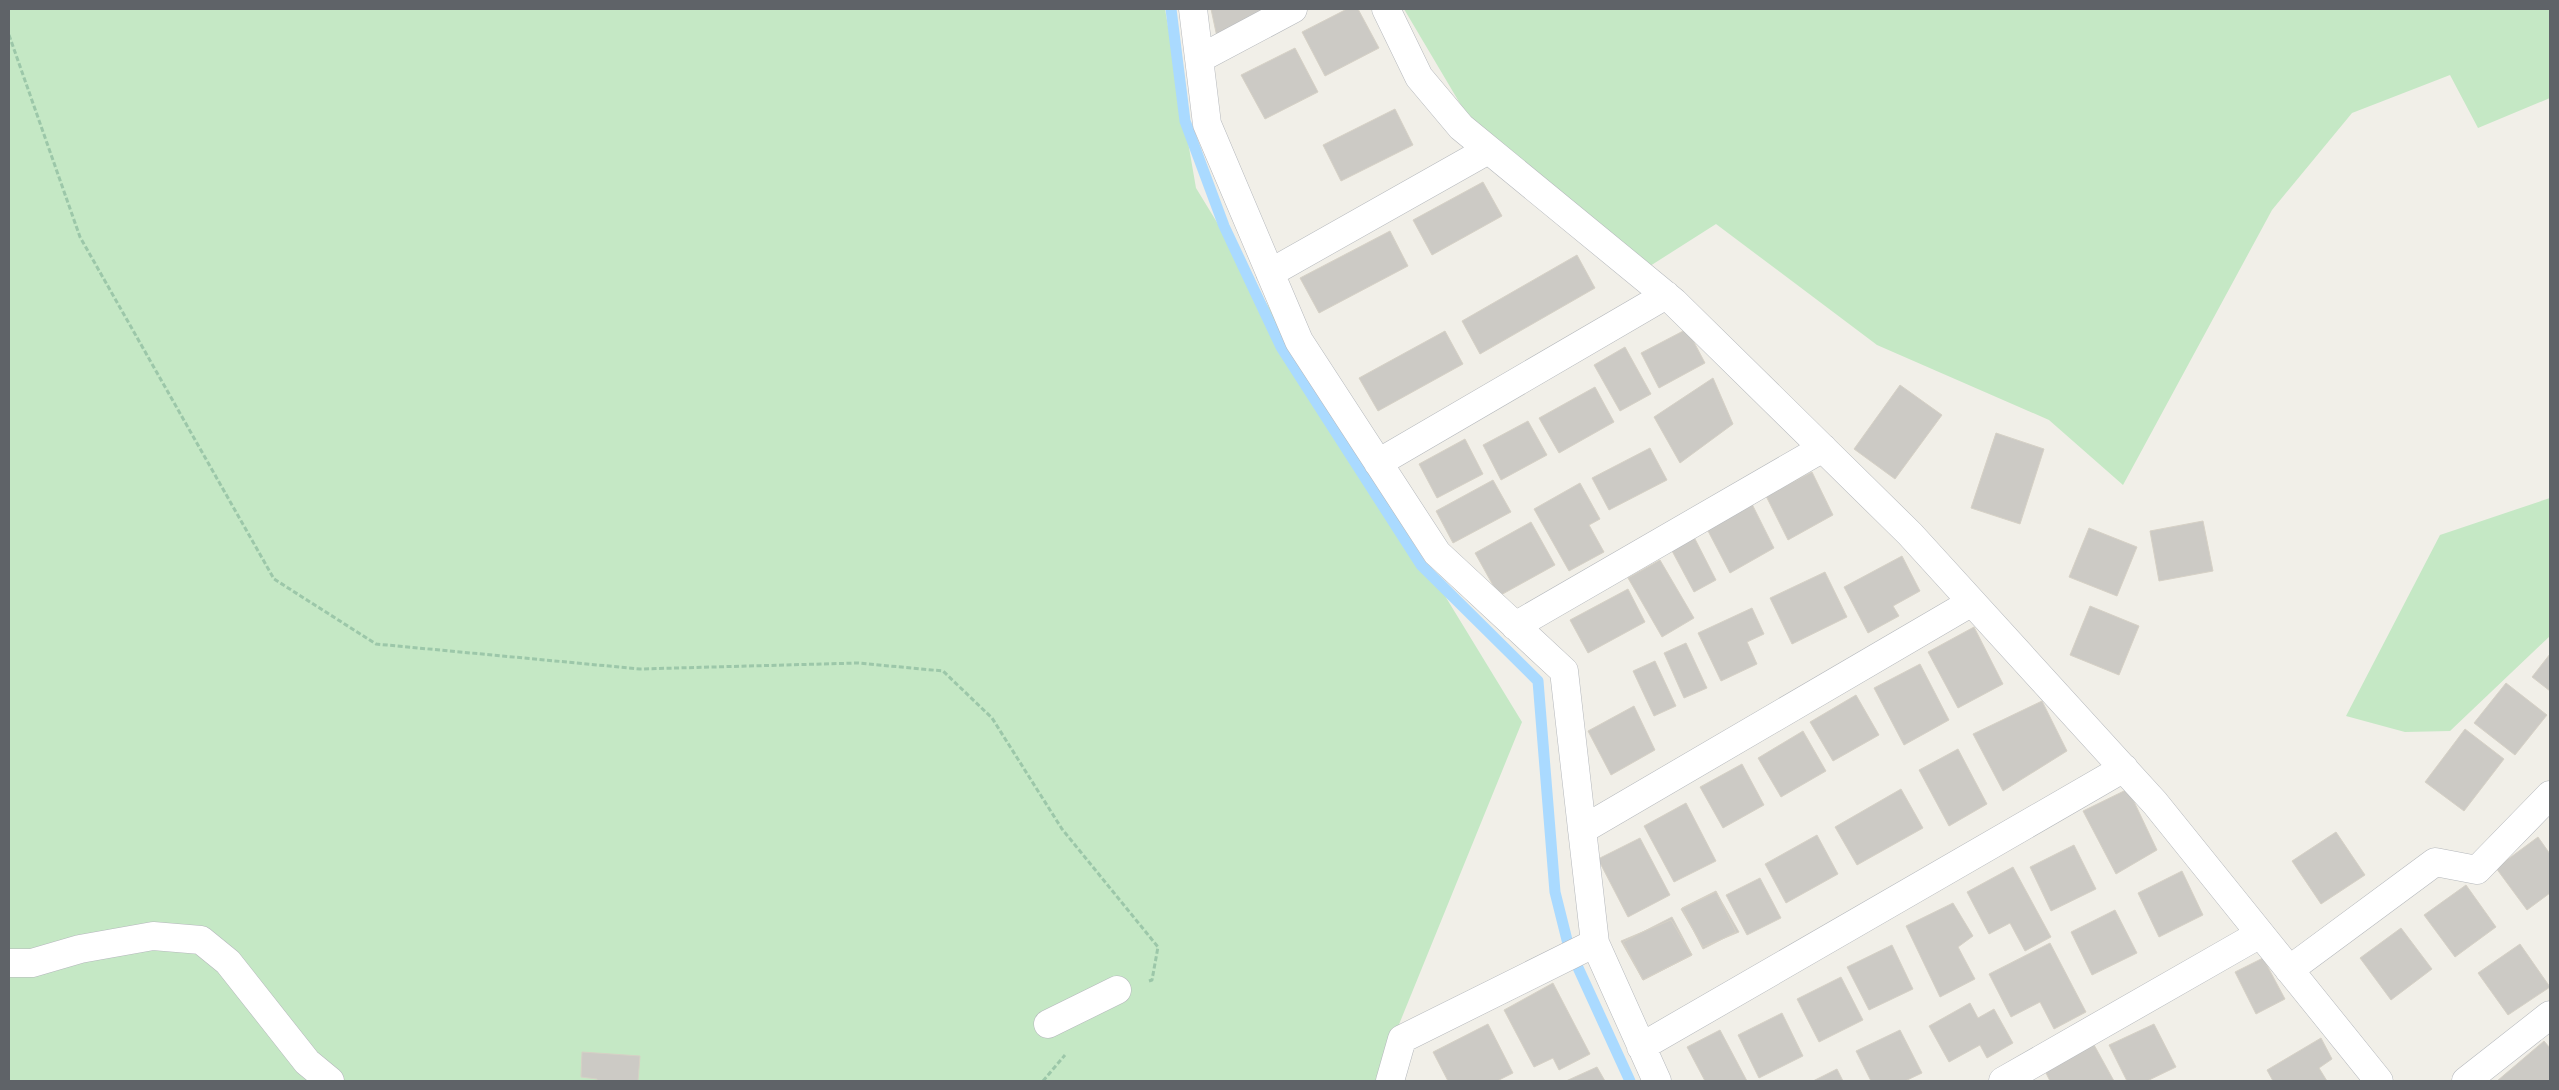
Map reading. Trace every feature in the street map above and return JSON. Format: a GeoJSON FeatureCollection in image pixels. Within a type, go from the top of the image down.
{"type":"FeatureCollection","features":[{"type":"Feature","properties":{"kind":"street"},"geometry":{"type":"LineString","coordinates":[[1193,9],[1207,124],[1299,341],[1437,553],[1564,671],[1595,943],[1657,1081]]}},
{"type":"Feature","properties":{"kind":"street"},"geometry":{"type":"LineString","coordinates":[[1199,59],[1293,9]]}},
{"type":"Feature","properties":{"kind":"street"},"geometry":{"type":"LineString","coordinates":[[1386,9],[1419,77],[1461,127],[1666,295],[1910,534],[2155,803],[2379,1081]]}},
{"type":"Feature","properties":{"kind":"street"},"geometry":{"type":"LineString","coordinates":[[1270,273],[1488,150]]}},
{"type":"Feature","properties":{"kind":"street"},"geometry":{"type":"LineString","coordinates":[[1378,463],[1666,295]]}},
{"type":"Feature","properties":{"kind":"street"},"geometry":{"type":"LineString","coordinates":[[1515,626],[1823,448]]}},
{"type":"Feature","properties":{"kind":"street"},"geometry":{"type":"LineString","coordinates":[[1582,830],[1972,602]]}},
{"type":"Feature","properties":{"kind":"street"},"geometry":{"type":"LineString","coordinates":[[1642,1047],[2124,768]]}},
{"type":"Feature","properties":{"kind":"street"},"geometry":{"type":"LineString","coordinates":[[2289,970],[2435,862],[2476,870],[2550,795]]}},
{"type":"Feature","properties":{"kind":"street"},"geometry":{"type":"LineString","coordinates":[[2003,1081],[2260,934]]}},
{"type":"Feature","properties":{"kind":"street"},"geometry":{"type":"LineString","coordinates":[[9,963],[32,963],[80,949],[152,936],[202,940],[228,962],[308,1062],[330,1081]]}},
{"type":"Feature","properties":{"kind":"street"},"geometry":{"type":"LineString","coordinates":[[1390,1081],[1402,1039],[1595,943]]}},
{"type":"Feature","properties":{"kind":"street"},"geometry":{"type":"LineString","coordinates":[[1048,1024],[1117,990]]}},
{"type":"Feature","properties":{"kind":"street"},"geometry":{"type":"LineString","coordinates":[[2466,1081],[2550,1015]]}},
{"type":"Feature","properties":{"kind":"path"},"geometry":{"type":"LineString","coordinates":[[9,35],[80,236],[274,579],[376,644],[640,669],[858,663],[943,671],[992,718],[1062,829],[1158,947],[1152,980],[1117,990]]}},
{"type":"Feature","properties":{"kind":"path"},"geometry":{"type":"LineString","coordinates":[[1043,1081],[1071,1048]]}},
{"type":"Feature","properties":{"kind":"green space"},"geometry":{"type":"Polygon","coordinates":[[[9,9],[1165,9],[1196,188],[1522,722],[1376,1081],[9,1081],[9,9]]]}},
{"type":"Feature","properties":{"kind":"green space"},"geometry":{"type":"Polygon","coordinates":[[[1404,9],[2550,9],[2550,98],[2478,128],[2450,75],[2352,113],[2272,210],[2123,485],[2049,420],[1877,345],[1716,224],[1639,273],[1468,117],[1404,9]]]}},
{"type":"Feature","properties":{"kind":"green space"},"geometry":{"type":"Polygon","coordinates":[[[2550,498],[2550,636],[2450,731],[2405,732],[2346,716],[2440,535],[2550,498]]]}},
{"type":"Feature","properties":{"kind":"building"},"geometry":{"type":"Polygon","coordinates":[[[1211,9],[1267,9],[1217,37],[1211,9]]]}},
{"type":"Feature","properties":{"kind":"building"},"geometry":{"type":"Polygon","coordinates":[[[1347,9],[1358,9],[1379,48],[1325,76],[1302,32],[1347,9]]]}},
{"type":"Feature","properties":{"kind":"building"},"geometry":{"type":"Polygon","coordinates":[[[1295,48],[1318,92],[1265,119],[1241,75],[1295,48]]]}},
{"type":"Feature","properties":{"kind":"building"},"geometry":{"type":"Polygon","coordinates":[[[1395,109],[1413,145],[1341,181],[1323,145],[1395,109]]]}},
{"type":"Feature","properties":{"kind":"building"},"geometry":{"type":"Polygon","coordinates":[[[1483,182],[1502,216],[1432,255],[1413,220],[1483,182]]]}},
{"type":"Feature","properties":{"kind":"building"},"geometry":{"type":"Polygon","coordinates":[[[1390,231],[1408,266],[1319,313],[1300,278],[1390,231]]]}},
{"type":"Feature","properties":{"kind":"building"},"geometry":{"type":"Polygon","coordinates":[[[1577,255],[1595,288],[1480,354],[1462,321],[1577,255]]]}},
{"type":"Feature","properties":{"kind":"building"},"geometry":{"type":"Polygon","coordinates":[[[1687,329],[1705,363],[1659,388],[1641,353],[1687,329]]]}},
{"type":"Feature","properties":{"kind":"building"},"geometry":{"type":"Polygon","coordinates":[[[1445,331],[1463,364],[1378,411],[1359,378],[1445,331]]]}},
{"type":"Feature","properties":{"kind":"building"},"geometry":{"type":"Polygon","coordinates":[[[1625,347],[1651,394],[1620,411],[1594,365],[1625,347]]]}},
{"type":"Feature","properties":{"kind":"building"},"geometry":{"type":"Polygon","coordinates":[[[1713,378],[1733,424],[1680,463],[1654,417],[1713,378]]]}},
{"type":"Feature","properties":{"kind":"building"},"geometry":{"type":"Polygon","coordinates":[[[1900,385],[1942,415],[1895,479],[1854,449],[1900,385]]]}},
{"type":"Feature","properties":{"kind":"building"},"geometry":{"type":"Polygon","coordinates":[[[1595,387],[1614,422],[1559,453],[1539,418],[1595,387]]]}},
{"type":"Feature","properties":{"kind":"building"},"geometry":{"type":"Polygon","coordinates":[[[1528,421],[1547,455],[1501,480],[1483,445],[1528,421]]]}},
{"type":"Feature","properties":{"kind":"building"},"geometry":{"type":"Polygon","coordinates":[[[1996,433],[2044,449],[2020,524],[1971,508],[1996,433]]]}},
{"type":"Feature","properties":{"kind":"building"},"geometry":{"type":"Polygon","coordinates":[[[1465,439],[1483,474],[1437,498],[1419,464],[1465,439]]]}},
{"type":"Feature","properties":{"kind":"building"},"geometry":{"type":"Polygon","coordinates":[[[1650,448],[1667,480],[1609,510],[1592,478],[1650,448]]]}},
{"type":"Feature","properties":{"kind":"building"},"geometry":{"type":"Polygon","coordinates":[[[1812,472],[1833,515],[1788,540],[1766,496],[1812,472]]]}},
{"type":"Feature","properties":{"kind":"building"},"geometry":{"type":"Polygon","coordinates":[[[1493,480],[1511,512],[1453,543],[1436,511],[1493,480]]]}},
{"type":"Feature","properties":{"kind":"building"},"geometry":{"type":"Polygon","coordinates":[[[1580,483],[1600,519],[1589,525],[1604,552],[1569,571],[1534,509],[1580,483]]]}},
{"type":"Feature","properties":{"kind":"building"},"geometry":{"type":"Polygon","coordinates":[[[1752,504],[1774,548],[1730,573],[1707,529],[1752,504]]]}},
{"type":"Feature","properties":{"kind":"building"},"geometry":{"type":"Polygon","coordinates":[[[2203,521],[2213,571],[2159,581],[2150,531],[2203,521]]]}},
{"type":"Feature","properties":{"kind":"building"},"geometry":{"type":"Polygon","coordinates":[[[1531,522],[1555,565],[1499,596],[1475,553],[1531,522]]]}},
{"type":"Feature","properties":{"kind":"building"},"geometry":{"type":"Polygon","coordinates":[[[2089,528],[2137,547],[2117,596],[2069,577],[2089,528]]]}},
{"type":"Feature","properties":{"kind":"building"},"geometry":{"type":"Polygon","coordinates":[[[1694,537],[1716,580],[1694,592],[1671,549],[1694,537]]]}},
{"type":"Feature","properties":{"kind":"building"},"geometry":{"type":"Polygon","coordinates":[[[1902,556],[1920,591],[1893,606],[1899,616],[1868,633],[1844,587],[1902,556]]]}},
{"type":"Feature","properties":{"kind":"building"},"geometry":{"type":"Polygon","coordinates":[[[1660,560],[1694,618],[1662,637],[1628,578],[1660,560]]]}},
{"type":"Feature","properties":{"kind":"building"},"geometry":{"type":"Polygon","coordinates":[[[1825,572],[1847,617],[1792,644],[1770,598],[1825,572]]]}},
{"type":"Feature","properties":{"kind":"building"},"geometry":{"type":"Polygon","coordinates":[[[1628,589],[1645,622],[1588,653],[1570,620],[1628,589]]]}},
{"type":"Feature","properties":{"kind":"building"},"geometry":{"type":"Polygon","coordinates":[[[2090,606],[2139,626],[2119,675],[2070,655],[2090,606]]]}},
{"type":"Feature","properties":{"kind":"building"},"geometry":{"type":"Polygon","coordinates":[[[1752,608],[1764,634],[1747,642],[1757,664],[1721,681],[1698,633],[1752,608]]]}},
{"type":"Feature","properties":{"kind":"building"},"geometry":{"type":"Polygon","coordinates":[[[1974,627],[2003,684],[1958,708],[1928,652],[1974,627]]]}},
{"type":"Feature","properties":{"kind":"building"},"geometry":{"type":"Polygon","coordinates":[[[1686,643],[1707,688],[1684,698],[1664,653],[1686,643]]]}},
{"type":"Feature","properties":{"kind":"building"},"geometry":{"type":"Polygon","coordinates":[[[2550,654],[2550,691],[2532,677],[2550,654]]]}},
{"type":"Feature","properties":{"kind":"building"},"geometry":{"type":"Polygon","coordinates":[[[1655,661],[1676,706],[1654,716],[1633,671],[1655,661]]]}},
{"type":"Feature","properties":{"kind":"building"},"geometry":{"type":"Polygon","coordinates":[[[1920,664],[1949,720],[1904,745],[1874,688],[1920,664]]]}},
{"type":"Feature","properties":{"kind":"building"},"geometry":{"type":"Polygon","coordinates":[[[2506,683],[2547,715],[2515,755],[2474,723],[2506,683]]]}},
{"type":"Feature","properties":{"kind":"building"},"geometry":{"type":"Polygon","coordinates":[[[1856,695],[1879,735],[1833,761],[1810,722],[1856,695]]]}},
{"type":"Feature","properties":{"kind":"building"},"geometry":{"type":"Polygon","coordinates":[[[2042,701],[2067,751],[2003,791],[1973,734],[2042,701]]]}},
{"type":"Feature","properties":{"kind":"building"},"geometry":{"type":"Polygon","coordinates":[[[1634,706],[1655,750],[1611,775],[1588,731],[1634,706]]]}},
{"type":"Feature","properties":{"kind":"building"},"geometry":{"type":"Polygon","coordinates":[[[2465,729],[2504,759],[2464,811],[2425,782],[2465,729]]]}},
{"type":"Feature","properties":{"kind":"building"},"geometry":{"type":"Polygon","coordinates":[[[1803,731],[1826,771],[1781,797],[1758,758],[1803,731]]]}},
{"type":"Feature","properties":{"kind":"building"},"geometry":{"type":"Polygon","coordinates":[[[1958,749],[1987,804],[1949,826],[1919,770],[1958,749]]]}},
{"type":"Feature","properties":{"kind":"building"},"geometry":{"type":"Polygon","coordinates":[[[1742,764],[1764,805],[1723,828],[1700,787],[1742,764]]]}},
{"type":"Feature","properties":{"kind":"building"},"geometry":{"type":"Polygon","coordinates":[[[1901,789],[1923,828],[1857,865],[1835,827],[1901,789]]]}},
{"type":"Feature","properties":{"kind":"building"},"geometry":{"type":"Polygon","coordinates":[[[2128,789],[2157,850],[2116,874],[2083,811],[2128,789]]]}},
{"type":"Feature","properties":{"kind":"building"},"geometry":{"type":"Polygon","coordinates":[[[1686,803],[1716,861],[1674,882],[1644,826],[1686,803]]]}},
{"type":"Feature","properties":{"kind":"building"},"geometry":{"type":"Polygon","coordinates":[[[2336,832],[2365,875],[2321,904],[2292,861],[2336,832]]]}},
{"type":"Feature","properties":{"kind":"building"},"geometry":{"type":"Polygon","coordinates":[[[1817,835],[1838,874],[1786,903],[1765,864],[1817,835]]]}},
{"type":"Feature","properties":{"kind":"building"},"geometry":{"type":"Polygon","coordinates":[[[2538,837],[2550,854],[2550,893],[2527,910],[2496,868],[2538,837]]]}},
{"type":"Feature","properties":{"kind":"building"},"geometry":{"type":"Polygon","coordinates":[[[1640,838],[1670,895],[1628,917],[1598,859],[1640,838]]]}},
{"type":"Feature","properties":{"kind":"building"},"geometry":{"type":"Polygon","coordinates":[[[2074,845],[2096,889],[2051,911],[2030,867],[2074,845]]]}},
{"type":"Feature","properties":{"kind":"building"},"geometry":{"type":"Polygon","coordinates":[[[2013,867],[2051,937],[2025,951],[2010,923],[1989,934],[1967,892],[2013,867]]]}},
{"type":"Feature","properties":{"kind":"building"},"geometry":{"type":"Polygon","coordinates":[[[2182,871],[2203,915],[2159,937],[2138,893],[2182,871]]]}},
{"type":"Feature","properties":{"kind":"building"},"geometry":{"type":"Polygon","coordinates":[[[1760,878],[1781,918],[1747,935],[1726,895],[1760,878]]]}},
{"type":"Feature","properties":{"kind":"building"},"geometry":{"type":"Polygon","coordinates":[[[2466,885],[2496,927],[2455,957],[2424,915],[2466,885]]]}},
{"type":"Feature","properties":{"kind":"building"},"geometry":{"type":"Polygon","coordinates":[[[1716,891],[1736,932],[1703,949],[1682,908],[1716,891]]]}},
{"type":"Feature","properties":{"kind":"building"},"geometry":{"type":"Polygon","coordinates":[[[1716,892],[1739,932],[1703,947],[1681,909],[1716,892]]]}},
{"type":"Feature","properties":{"kind":"building"},"geometry":{"type":"Polygon","coordinates":[[[1953,903],[1973,936],[1958,947],[1975,979],[1940,997],[1906,926],[1953,903]]]}},
{"type":"Feature","properties":{"kind":"building"},"geometry":{"type":"Polygon","coordinates":[[[2115,910],[2137,953],[2092,975],[2071,932],[2115,910]]]}},
{"type":"Feature","properties":{"kind":"building"},"geometry":{"type":"Polygon","coordinates":[[[1672,917],[1692,955],[1643,980],[1623,942],[1672,917]]]}},
{"type":"Feature","properties":{"kind":"building"},"geometry":{"type":"Polygon","coordinates":[[[1671,920],[1692,955],[1643,980],[1621,941],[1671,920]]]}},
{"type":"Feature","properties":{"kind":"building"},"geometry":{"type":"Polygon","coordinates":[[[2401,928],[2432,969],[2391,1000],[2360,958],[2401,928]]]}},
{"type":"Feature","properties":{"kind":"building"},"geometry":{"type":"Polygon","coordinates":[[[2050,943],[2086,1012],[2054,1029],[2040,1002],[2011,1017],[1989,974],[2050,943]]]}},
{"type":"Feature","properties":{"kind":"building"},"geometry":{"type":"Polygon","coordinates":[[[2520,944],[2550,987],[2508,1015],[2478,973],[2520,944]]]}},
{"type":"Feature","properties":{"kind":"building"},"geometry":{"type":"Polygon","coordinates":[[[1892,945],[1913,989],[1869,1010],[1847,967],[1892,945]]]}},
{"type":"Feature","properties":{"kind":"building"},"geometry":{"type":"Polygon","coordinates":[[[2263,958],[2285,999],[2256,1014],[2235,972],[2263,958]]]}},
{"type":"Feature","properties":{"kind":"building"},"geometry":{"type":"Polygon","coordinates":[[[1841,977],[1863,1020],[1819,1042],[1797,999],[1841,977]]]}},
{"type":"Feature","properties":{"kind":"building"},"geometry":{"type":"Polygon","coordinates":[[[1553,983],[1590,1054],[1559,1070],[1553,1058],[1534,1067],[1504,1010],[1553,983]]]}},
{"type":"Feature","properties":{"kind":"building"},"geometry":{"type":"Polygon","coordinates":[[[1970,1003],[1978,1018],[1994,1009],[2013,1043],[1987,1058],[1980,1045],[1949,1062],[1929,1026],[1970,1003]]]}},
{"type":"Feature","properties":{"kind":"building"},"geometry":{"type":"Polygon","coordinates":[[[1782,1013],[1803,1056],[1759,1078],[1738,1035],[1782,1013]]]}},
{"type":"Feature","properties":{"kind":"building"},"geometry":{"type":"Polygon","coordinates":[[[1488,1024],[1513,1073],[1497,1081],[1448,1081],[1433,1052],[1488,1024]]]}},
{"type":"Feature","properties":{"kind":"building"},"geometry":{"type":"Polygon","coordinates":[[[2154,1024],[2176,1067],[2147,1081],[2127,1081],[2109,1045],[2154,1024]]]}},
{"type":"Feature","properties":{"kind":"building"},"geometry":{"type":"Polygon","coordinates":[[[1720,1030],[1747,1081],[1705,1081],[1687,1047],[1720,1030]]]}},
{"type":"Feature","properties":{"kind":"building"},"geometry":{"type":"Polygon","coordinates":[[[1900,1030],[1922,1073],[1905,1081],[1871,1081],[1856,1051],[1900,1030]]]}},
{"type":"Feature","properties":{"kind":"building"},"geometry":{"type":"Polygon","coordinates":[[[2321,1038],[2332,1059],[2319,1068],[2327,1081],[2273,1081],[2267,1070],[2321,1038]]]}},
{"type":"Feature","properties":{"kind":"building"},"geometry":{"type":"Polygon","coordinates":[[[2544,1041],[2550,1048],[2550,1081],[2497,1081],[2544,1041]]]}},
{"type":"Feature","properties":{"kind":"building"},"geometry":{"type":"Polygon","coordinates":[[[2093,1043],[2114,1081],[2050,1081],[2045,1071],[2093,1043]]]}},
{"type":"Feature","properties":{"kind":"building"},"geometry":{"type":"Polygon","coordinates":[[[582,1052],[640,1056],[638,1081],[597,1081],[597,1079],[581,1077],[582,1052]]]}},
{"type":"Feature","properties":{"kind":"building"},"geometry":{"type":"Polygon","coordinates":[[[1597,1067],[1605,1081],[1566,1081],[1597,1067]]]}},
{"type":"Feature","properties":{"kind":"building"},"geometry":{"type":"Polygon","coordinates":[[[1837,1069],[1843,1081],[1813,1081],[1837,1069]]]}},
{"type":"Feature","properties":{"kind":"waterway"},"geometry":{"type":"LineString","coordinates":[[1171,9],[1185,121],[1224,226],[1281,347],[1421,565],[1538,681],[1555,892],[1569,948],[1630,1081]]}}]}
